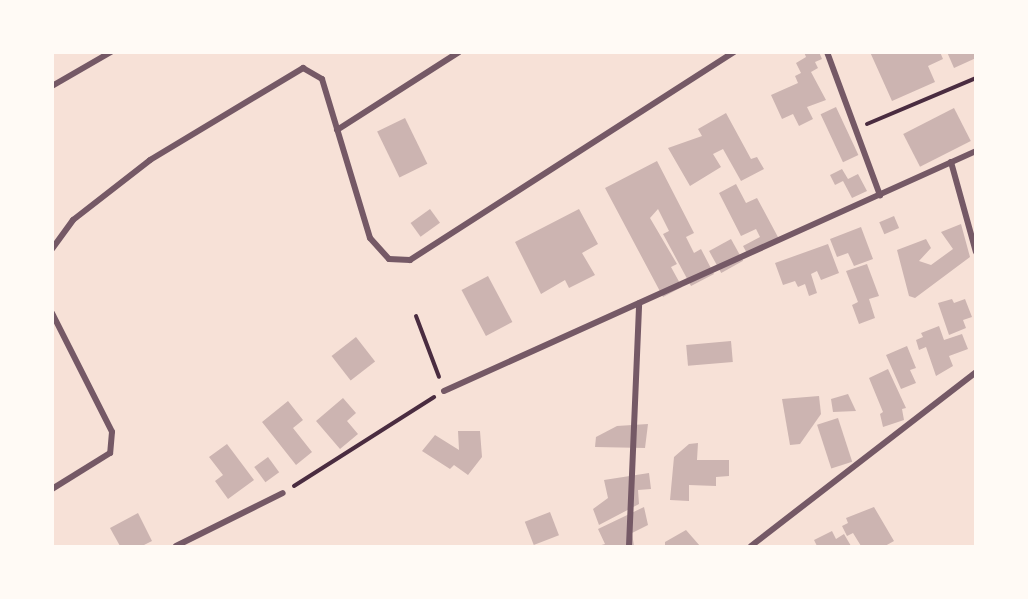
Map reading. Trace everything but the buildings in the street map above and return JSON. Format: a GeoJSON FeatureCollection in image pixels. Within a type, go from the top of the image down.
{"type":"FeatureCollection","features":[{"type":"Feature","properties":{"kind":"street"},"geometry":{"type":"LineString","coordinates":[[52,86],[111,52]]}},
{"type":"Feature","properties":{"kind":"street"},"geometry":{"type":"LineString","coordinates":[[337,130],[459,52]]}},
{"type":"Feature","properties":{"kind":"street"},"geometry":{"type":"LineString","coordinates":[[52,249],[73,220],[150,160],[303,68],[322,79],[370,238],[388,259],[410,260],[734,52]]}},
{"type":"Feature","properties":{"kind":"street"},"geometry":{"type":"LineString","coordinates":[[827,52],[858,128],[879,195]]}},
{"type":"Feature","properties":{"kind":"street"},"geometry":{"type":"LineString","coordinates":[[444,391],[975,151]]}},
{"type":"Feature","properties":{"kind":"street"},"geometry":{"type":"LineString","coordinates":[[951,162],[975,252]]}},
{"type":"Feature","properties":{"kind":"street"},"geometry":{"type":"LineString","coordinates":[[629,546],[639,303]]}},
{"type":"Feature","properties":{"kind":"street"},"geometry":{"type":"LineString","coordinates":[[52,314],[111,432],[110,453],[52,489]]}},
{"type":"Feature","properties":{"kind":"street"},"geometry":{"type":"LineString","coordinates":[[751,546],[975,372]]}},
{"type":"Feature","properties":{"kind":"street"},"geometry":{"type":"LineString","coordinates":[[176,546],[283,493]]}},
{"type":"Feature","properties":{"kind":"path"},"geometry":{"type":"LineString","coordinates":[[858,128],[975,78]]}},
{"type":"Feature","properties":{"kind":"path"},"geometry":{"type":"LineString","coordinates":[[283,493],[444,391],[416,316]]}}]}
